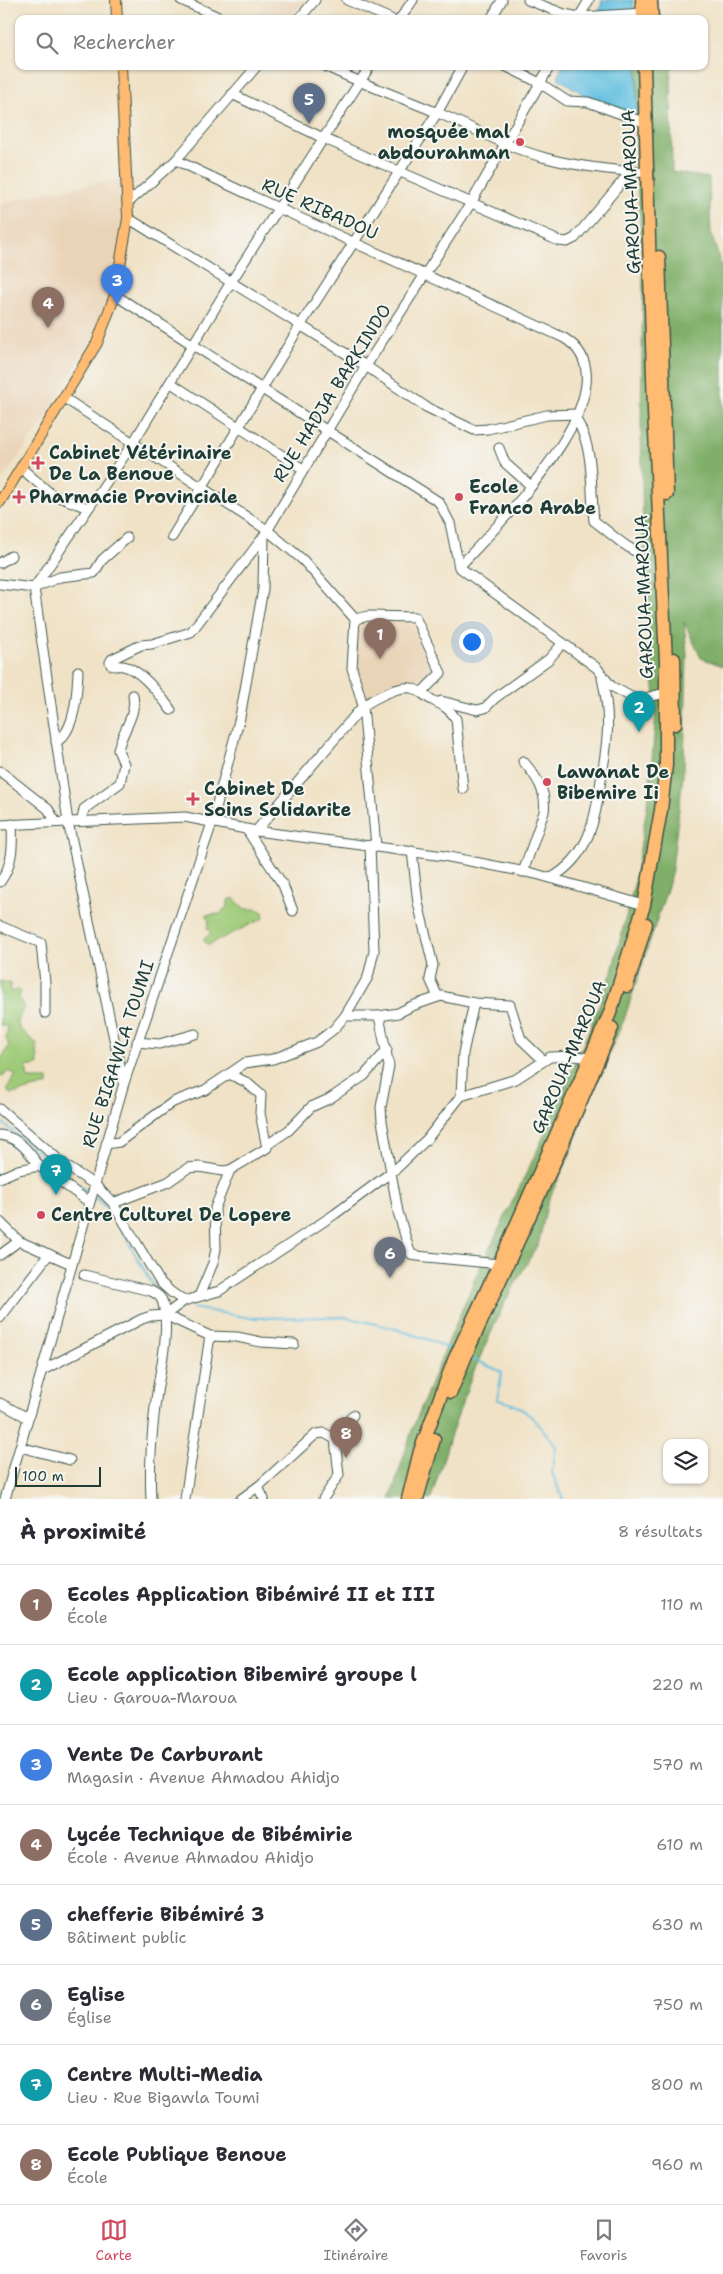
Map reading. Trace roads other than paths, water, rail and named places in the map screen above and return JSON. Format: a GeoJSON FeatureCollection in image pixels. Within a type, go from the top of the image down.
{"type":"FeatureCollection","features":[{"type":"Feature","properties":{"kind":"highway"},"geometry":{"type":"LineString","coordinates":[[642,0],[646,15]]}},
{"type":"Feature","properties":{"kind":"highway"},"geometry":{"type":"LineString","coordinates":[[647,15],[651,0]]}},
{"type":"Feature","properties":{"kind":"highway","name":"GAROUA-MAROUA"},"geometry":{"type":"LineString","coordinates":[[408,1499],[420,1450],[498,1264],[610,1013],[644,905],[661,810],[668,720],[664,693],[666,661],[654,411],[644,70]]}},
{"type":"Feature","properties":{"kind":"highway","name":"GAROUA-MAROUA"},"geometry":{"type":"LineString","coordinates":[[464,1346],[501,1280],[604,1050],[638,956],[652,900],[669,811],[674,765],[675,719],[653,70]]}},
{"type":"Feature","properties":{"kind":"highway","name":"GAROUA-MAROUA"},"geometry":{"type":"LineString","coordinates":[[417,1499],[429,1453],[458,1361]]}},
{"type":"Feature","properties":{"kind":"main road"},"geometry":{"type":"LineString","coordinates":[[116,0],[117,15]]}},
{"type":"Feature","properties":{"kind":"main road"},"geometry":{"type":"LineString","coordinates":[[0,502],[96,344],[114,296],[128,218],[129,202],[123,70]]}},
{"type":"Feature","properties":{"kind":"street"},"geometry":{"type":"LineString","coordinates":[[181,0],[214,15]]}},
{"type":"Feature","properties":{"kind":"street"},"geometry":{"type":"LineString","coordinates":[[302,15],[315,0]]}},
{"type":"Feature","properties":{"kind":"street"},"geometry":{"type":"LineString","coordinates":[[347,0],[382,15]]}},
{"type":"Feature","properties":{"kind":"street"},"geometry":{"type":"LineString","coordinates":[[403,15],[413,0]]}},
{"type":"Feature","properties":{"kind":"street"},"geometry":{"type":"LineString","coordinates":[[493,15],[502,0]]}},
{"type":"Feature","properties":{"kind":"street"},"geometry":{"type":"LineString","coordinates":[[528,0],[568,15]]}},
{"type":"Feature","properties":{"kind":"street"},"geometry":{"type":"LineString","coordinates":[[580,15],[589,0]]}},
{"type":"Feature","properties":{"kind":"street"},"geometry":{"type":"LineString","coordinates":[[129,202],[176,160],[253,70]]}},
{"type":"Feature","properties":{"kind":"street"},"geometry":{"type":"LineString","coordinates":[[333,70],[360,83],[437,112],[506,144],[545,158],[575,165],[648,173]]}},
{"type":"Feature","properties":{"kind":"street"},"geometry":{"type":"LineString","coordinates":[[124,1083],[68,822],[34,588],[133,443],[231,282],[325,139],[368,70]]}},
{"type":"Feature","properties":{"kind":"street"},"geometry":{"type":"LineString","coordinates":[[172,537],[261,389],[353,241],[437,112],[461,70]]}},
{"type":"Feature","properties":{"kind":"street"},"geometry":{"type":"LineString","coordinates":[[512,70],[540,83],[571,103],[588,102],[646,123]]}},
{"type":"Feature","properties":{"kind":"street","name":"RUE HADJA BARKINDO"},"geometry":{"type":"LineString","coordinates":[[171,710],[141,676],[123,666],[111,665],[110,662],[112,659],[141,645],[152,644],[192,632],[266,533],[366,366],[471,202],[548,70]]}},
{"type":"Feature","properties":{"kind":"street"},"geometry":{"type":"LineString","coordinates":[[232,94],[325,139],[538,232],[567,242],[575,238],[632,171]]}},
{"type":"Feature","properties":{"kind":"street","name":"RUE RIBADOU"},"geometry":{"type":"LineString","coordinates":[[176,160],[279,210],[353,241],[572,342],[584,360],[586,372],[586,388],[577,417],[531,486],[459,567]]}},
{"type":"Feature","properties":{"kind":"street"},"geometry":{"type":"LineString","coordinates":[[128,218],[366,366],[426,407],[474,430],[547,414],[577,417],[585,434],[590,455],[594,521],[608,531],[623,546],[639,553]]}},
{"type":"Feature","properties":{"kind":"street"},"geometry":{"type":"LineString","coordinates":[[114,296],[327,429],[442,505],[450,523],[459,567],[597,668],[610,686],[637,700],[664,693]]}},
{"type":"Feature","properties":{"kind":"street"},"geometry":{"type":"LineString","coordinates":[[171,383],[304,469]]}},
{"type":"Feature","properties":{"kind":"street"},"geometry":{"type":"LineString","coordinates":[[64,398],[203,487],[303,560],[355,619],[352,668],[363,706],[373,845],[374,951],[368,977],[345,1016],[326,1036],[312,1044],[273,1059],[245,1063],[205,1090],[174,1102],[119,1142],[106,1144]]}},
{"type":"Feature","properties":{"kind":"street"},"geometry":{"type":"LineString","coordinates":[[499,448],[504,463],[531,486]]}},
{"type":"Feature","properties":{"kind":"street"},"geometry":{"type":"LineString","coordinates":[[21,468],[51,494],[88,508]]}},
{"type":"Feature","properties":{"kind":"street","name":"RUE BIGAWLA TOUMI"},"geometry":{"type":"LineString","coordinates":[[4,1495],[43,1370],[71,1264],[124,1083],[212,824],[240,717],[263,589],[266,533]]}},
{"type":"Feature","properties":{"kind":"street"},"geometry":{"type":"LineString","coordinates":[[0,584],[34,588],[60,577],[94,573],[102,560],[127,538]]}},
{"type":"Feature","properties":{"kind":"street"},"geometry":{"type":"LineString","coordinates":[[0,563],[11,556]]}},
{"type":"Feature","properties":{"kind":"street"},"geometry":{"type":"LineString","coordinates":[[355,619],[368,616],[415,617],[442,673],[426,695]]}},
{"type":"Feature","properties":{"kind":"street"},"geometry":{"type":"LineString","coordinates":[[252,831],[363,706],[376,698],[409,688],[477,710],[485,708],[495,698],[549,659],[563,643]]}},
{"type":"Feature","properties":{"kind":"street"},"geometry":{"type":"LineString","coordinates":[[56,742],[65,732],[73,717],[78,671]]}},
{"type":"Feature","properties":{"kind":"street"},"geometry":{"type":"LineString","coordinates":[[550,878],[561,873],[585,845],[594,824],[609,733],[608,704],[602,675]]}},
{"type":"Feature","properties":{"kind":"street"},"geometry":{"type":"LineString","coordinates":[[82,820],[84,809],[120,783],[124,764],[118,750],[135,705],[132,695]]}},
{"type":"Feature","properties":{"kind":"street"},"geometry":{"type":"LineString","coordinates":[[426,695],[450,710],[456,719],[463,789]]}},
{"type":"Feature","properties":{"kind":"street"},"geometry":{"type":"LineString","coordinates":[[523,761],[535,775],[546,801],[523,872]]}},
{"type":"Feature","properties":{"kind":"street"},"geometry":{"type":"LineString","coordinates":[[0,771],[48,809],[56,822]]}},
{"type":"Feature","properties":{"kind":"street"},"geometry":{"type":"LineString","coordinates":[[0,825],[185,817],[252,831],[373,845],[523,872],[644,905]]}},
{"type":"Feature","properties":{"kind":"street"},"geometry":{"type":"LineString","coordinates":[[0,882],[7,873],[10,863],[12,824]]}},
{"type":"Feature","properties":{"kind":"street"},"geometry":{"type":"LineString","coordinates":[[252,831],[286,891],[294,911]]}},
{"type":"Feature","properties":{"kind":"street"},"geometry":{"type":"LineString","coordinates":[[412,851],[418,903],[433,965],[430,979],[438,997]]}},
{"type":"Feature","properties":{"kind":"street"},"geometry":{"type":"LineString","coordinates":[[0,926],[41,943],[45,983],[45,1013]]}},
{"type":"Feature","properties":{"kind":"street"},"geometry":{"type":"LineString","coordinates":[[345,1016],[379,1016],[402,1012],[412,1006],[438,997],[474,1003],[511,1005],[521,1038],[543,1060]]}},
{"type":"Feature","properties":{"kind":"street"},"geometry":{"type":"LineString","coordinates":[[461,1096],[463,1053],[474,1003]]}},
{"type":"Feature","properties":{"kind":"street"},"geometry":{"type":"LineString","coordinates":[[379,1016],[389,1066],[381,1107],[390,1173],[398,1212],[411,1254],[498,1264]]}},
{"type":"Feature","properties":{"kind":"street"},"geometry":{"type":"LineString","coordinates":[[137,1042],[159,1044],[195,1034]]}},
{"type":"Feature","properties":{"kind":"street"},"geometry":{"type":"LineString","coordinates":[[112,1202],[168,1182],[188,1168],[199,1167],[223,1171],[230,1170],[266,1148],[267,1145],[290,1130],[311,1107],[329,1099],[364,1076],[387,1050]]}},
{"type":"Feature","properties":{"kind":"street"},"geometry":{"type":"LineString","coordinates":[[165,1315],[184,1300],[218,1291],[335,1214],[390,1173],[427,1139],[461,1096],[516,1078],[550,1057],[575,1056],[590,1058]]}},
{"type":"Feature","properties":{"kind":"street"},"geometry":{"type":"LineString","coordinates":[[228,1074],[246,1082],[261,1095],[262,1124],[267,1145]]}},
{"type":"Feature","properties":{"kind":"street"},"geometry":{"type":"LineString","coordinates":[[0,1110],[112,1202],[160,1282],[184,1300]]}},
{"type":"Feature","properties":{"kind":"street"},"geometry":{"type":"LineString","coordinates":[[0,1135],[14,1138],[28,1150],[40,1166],[90,1200]]}},
{"type":"Feature","properties":{"kind":"street"},"geometry":{"type":"LineString","coordinates":[[1,1176],[40,1166]]}},
{"type":"Feature","properties":{"kind":"street"},"geometry":{"type":"LineString","coordinates":[[200,1296],[214,1263],[216,1249],[215,1208],[230,1170]]}},
{"type":"Feature","properties":{"kind":"street"},"geometry":{"type":"LineString","coordinates":[[0,1222],[19,1241],[71,1264]]}},
{"type":"Feature","properties":{"kind":"street"},"geometry":{"type":"LineString","coordinates":[[0,1256],[19,1241]]}},
{"type":"Feature","properties":{"kind":"street"},"geometry":{"type":"LineString","coordinates":[[0,1318],[49,1254]]}},
{"type":"Feature","properties":{"kind":"street"},"geometry":{"type":"LineString","coordinates":[[84,1274],[151,1291],[158,1295],[163,1302],[165,1315],[162,1364],[149,1463],[151,1499]]}},
{"type":"Feature","properties":{"kind":"street"},"geometry":{"type":"LineString","coordinates":[[43,1370],[151,1316],[165,1315],[210,1336],[237,1337],[261,1342],[294,1344]]}},
{"type":"Feature","properties":{"kind":"street"},"geometry":{"type":"LineString","coordinates":[[185,1499],[210,1336]]}},
{"type":"Feature","properties":{"kind":"street"},"geometry":{"type":"LineString","coordinates":[[0,1403],[28,1418]]}},
{"type":"Feature","properties":{"kind":"street"},"geometry":{"type":"LineString","coordinates":[[323,1499],[339,1475],[335,1439],[353,1415]]}},
{"type":"Feature","properties":{"kind":"street"},"geometry":{"type":"LineString","coordinates":[[241,1499],[258,1487],[316,1434],[324,1433],[335,1439]]}},
{"type":"Feature","properties":{"kind":"street"},"geometry":{"type":"LineString","coordinates":[[20,1448],[70,1460]]}},
{"type":"Feature","properties":{"kind":"street"},"geometry":{"type":"LineString","coordinates":[[258,1487],[264,1499]]}},
{"type":"Feature","properties":{"kind":"water"},"geometry":{"type":"Polygon","coordinates":[[[602,0],[633,0],[634,15],[599,15],[602,0]]]}},
{"type":"Feature","properties":{"kind":"water"},"geometry":{"type":"Polygon","coordinates":[[[561,70],[637,70],[637,116],[584,95],[558,78],[561,70]]]}},
{"type":"Feature","properties":{"kind":"waterway"},"geometry":{"type":"LineString","coordinates":[[0,1121],[89,1193]]}},
{"type":"Feature","properties":{"kind":"waterway"},"geometry":{"type":"LineString","coordinates":[[95,1198],[110,1210],[155,1289]]}},
{"type":"Feature","properties":{"kind":"waterway"},"geometry":{"type":"LineString","coordinates":[[193,1308],[251,1318],[345,1317],[393,1328],[432,1341],[454,1351]]}},
{"type":"Feature","properties":{"kind":"waterway"},"geometry":{"type":"LineString","coordinates":[[470,1358],[502,1372],[497,1400],[507,1402],[531,1416],[556,1446],[552,1473],[563,1499]]}},
{"type":"Feature","properties":{"kind":"place","name":"chefferie Bibémiré 3"},"geometry":{"type":"Point","coordinates":[309,124]}},
{"type":"Feature","properties":{"kind":"place","name":"mosquée mal abdourahman"},"geometry":{"type":"Point","coordinates":[520,142]}},
{"type":"Feature","properties":{"kind":"place","name":"Vente De Carburant"},"geometry":{"type":"Point","coordinates":[117,305]}},
{"type":"Feature","properties":{"kind":"place","name":"Lycée Technique de Bibémirie"},"geometry":{"type":"Point","coordinates":[48,328]}},
{"type":"Feature","properties":{"kind":"place","name":"Cabinet Vétérinaire De La Benoue"},"geometry":{"type":"Point","coordinates":[38,463]}},
{"type":"Feature","properties":{"kind":"place","name":"Pharmacie Provinciale"},"geometry":{"type":"Point","coordinates":[19,497]}},
{"type":"Feature","properties":{"kind":"place","name":"Ecole Franco Arabe"},"geometry":{"type":"Point","coordinates":[459,497]}},
{"type":"Feature","properties":{"kind":"place","name":"Ecoles Application Bibémiré II et III"},"geometry":{"type":"Point","coordinates":[380,659]}},
{"type":"Feature","properties":{"kind":"place","name":"Ecole application Bibemiré groupe l"},"geometry":{"type":"Point","coordinates":[639,732]}},
{"type":"Feature","properties":{"kind":"place","name":"Lawanat De Bibemire Ii"},"geometry":{"type":"Point","coordinates":[547,782]}},
{"type":"Feature","properties":{"kind":"place","name":"Cabinet De Soins Solidarite"},"geometry":{"type":"Point","coordinates":[193,799]}},
{"type":"Feature","properties":{"kind":"place","name":"Centre Multi-Media"},"geometry":{"type":"Point","coordinates":[56,1195]}},
{"type":"Feature","properties":{"kind":"place","name":"Centre Culturel De Lopere"},"geometry":{"type":"Point","coordinates":[41,1215]}},
{"type":"Feature","properties":{"kind":"place","name":"Eglise"},"geometry":{"type":"Point","coordinates":[390,1278]}},
{"type":"Feature","properties":{"kind":"place","name":"Ecole Publique Benoue"},"geometry":{"type":"Point","coordinates":[346,1458]}}]}
